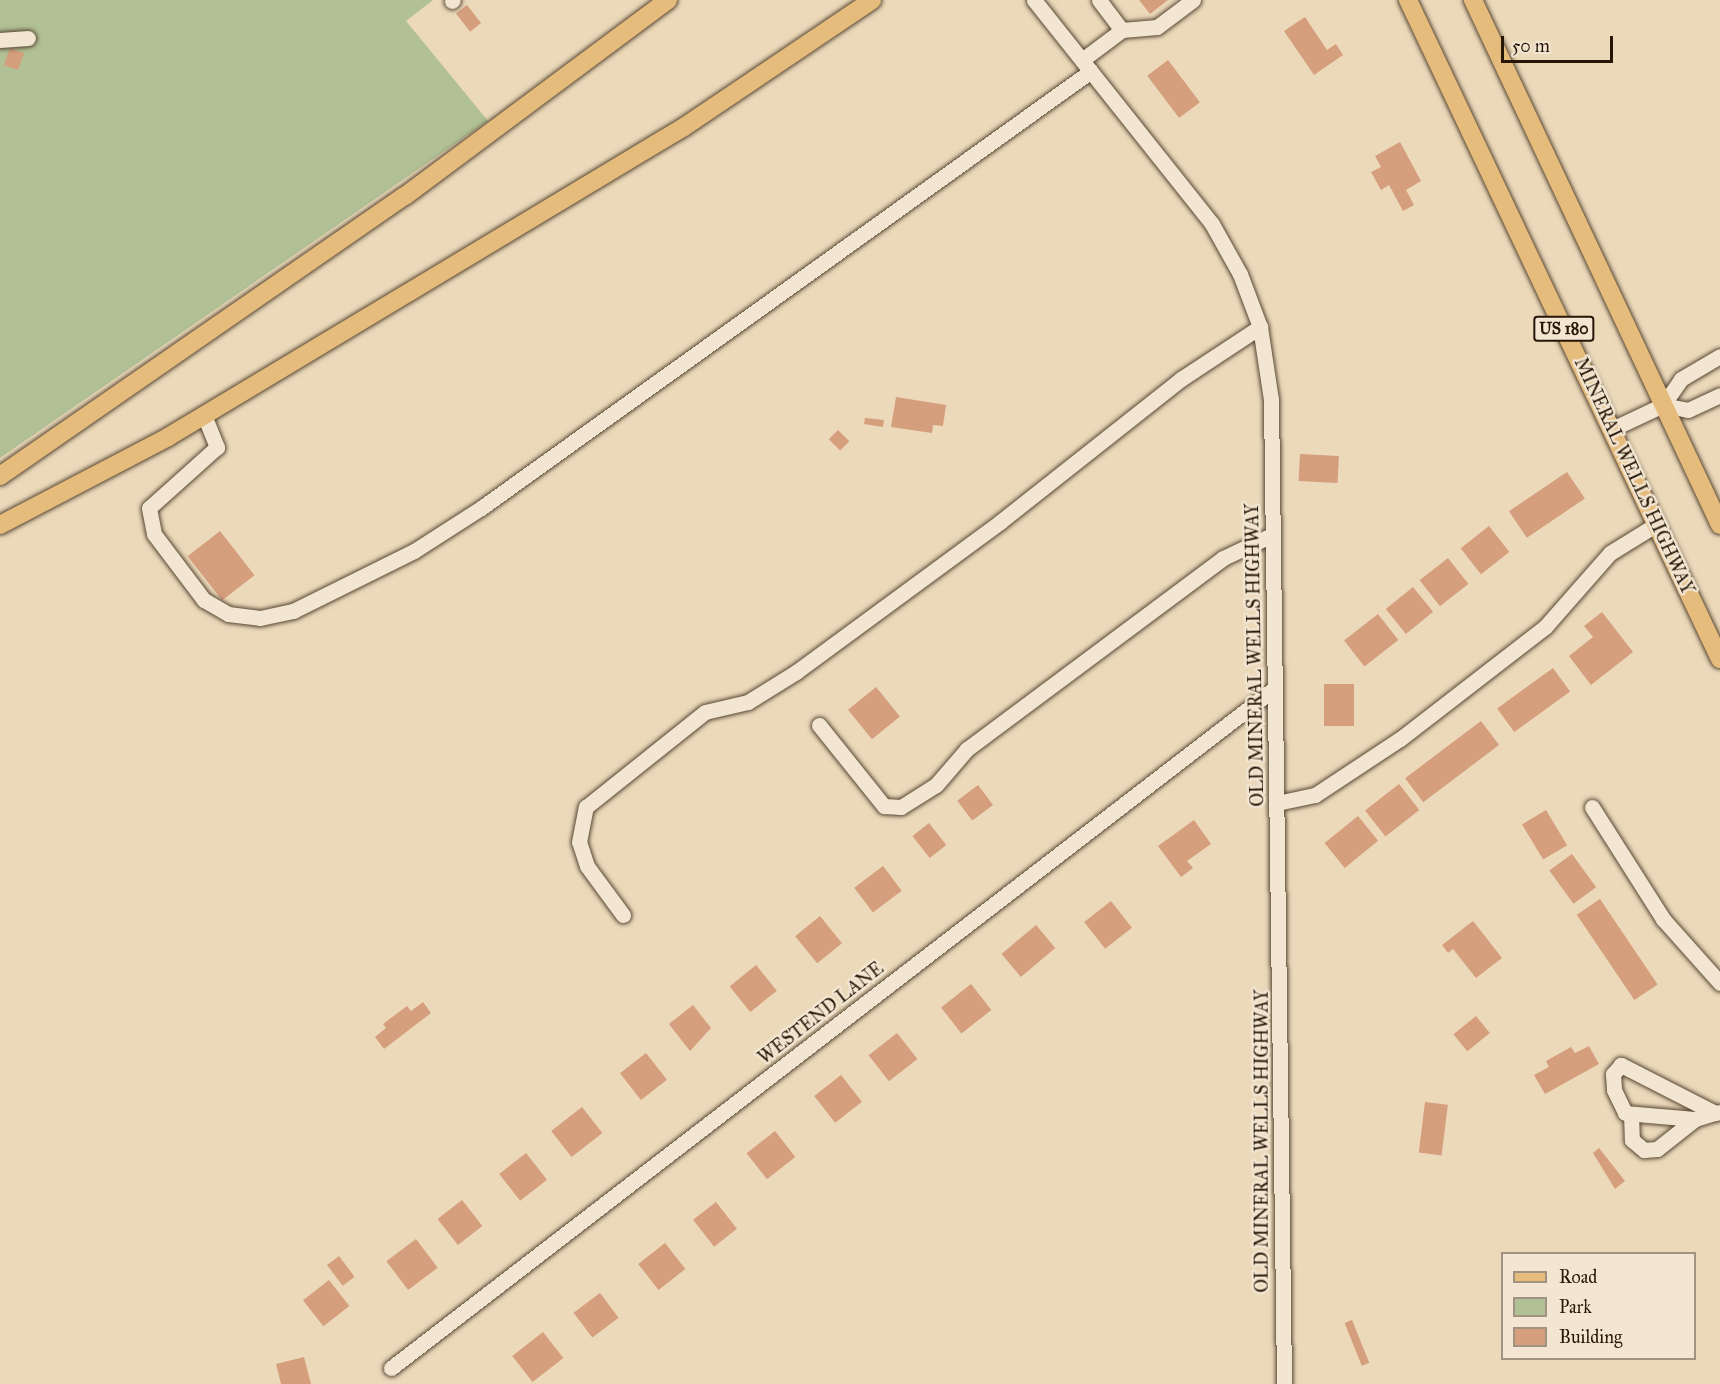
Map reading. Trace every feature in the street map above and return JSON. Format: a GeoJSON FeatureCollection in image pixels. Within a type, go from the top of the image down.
{"type":"FeatureCollection","features":[{"type":"Feature","properties":{"kind":"main road"},"geometry":{"type":"LineString","coordinates":[[0,476],[405,196],[668,0]]}},
{"type":"Feature","properties":{"kind":"main road"},"geometry":{"type":"LineString","coordinates":[[0,525],[204,415],[684,127],[872,0]]}},
{"type":"Feature","properties":{"kind":"main road","name":"MINERAL WELLS HIGHWAY"},"geometry":{"type":"LineString","coordinates":[[1408,0],[1720,659]]}},
{"type":"Feature","properties":{"kind":"main road","name":"US 180"},"geometry":{"type":"LineString","coordinates":[[1473,0],[1720,525]]}},
{"type":"Feature","properties":{"kind":"street","name":"OLD MINERAL WELLS HIGHWAY"},"geometry":{"type":"LineString","coordinates":[[1034,0],[1212,224],[1240,274],[1260,327],[1271,400],[1284,1384]]}},
{"type":"Feature","properties":{"kind":"street"},"geometry":{"type":"LineString","coordinates":[[1099,0],[1122,30]]}},
{"type":"Feature","properties":{"kind":"street"},"geometry":{"type":"LineString","coordinates":[[204,415],[217,447],[149,508],[154,534],[204,600],[228,615],[260,618],[293,611],[414,551],[481,508],[1086,66],[1122,30],[1157,27],[1193,0]]}},
{"type":"Feature","properties":{"kind":"street"},"geometry":{"type":"LineString","coordinates":[[0,40],[28,38]]}},
{"type":"Feature","properties":{"kind":"street"},"geometry":{"type":"LineString","coordinates":[[623,915],[587,866],[579,842],[586,807],[705,712],[748,702],[796,672],[1000,522],[1181,379],[1260,327]]}},
{"type":"Feature","properties":{"kind":"street"},"geometry":{"type":"LineString","coordinates":[[1612,429],[1663,405],[1681,379],[1720,356]]}},
{"type":"Feature","properties":{"kind":"street"},"geometry":{"type":"LineString","coordinates":[[1663,405],[1688,410],[1720,395]]}},
{"type":"Feature","properties":{"kind":"street"},"geometry":{"type":"LineString","coordinates":[[1277,803],[1315,795],[1400,739],[1545,627],[1610,553],[1657,524]]}},
{"type":"Feature","properties":{"kind":"street"},"geometry":{"type":"LineString","coordinates":[[819,725],[884,806],[901,807],[936,785],[967,749],[1223,558],[1272,535]]}},
{"type":"Feature","properties":{"kind":"street","name":"WESTEND LANE"},"geometry":{"type":"LineString","coordinates":[[391,1368],[1275,688]]}},
{"type":"Feature","properties":{"kind":"street"},"geometry":{"type":"LineString","coordinates":[[1592,807],[1663,919],[1720,983]]}},
{"type":"Feature","properties":{"kind":"street"},"geometry":{"type":"LineString","coordinates":[[1695,1119],[1657,1149],[1644,1150],[1632,1140],[1631,1114],[1614,1090],[1613,1074],[1621,1065],[1717,1113]]}},
{"type":"Feature","properties":{"kind":"street"},"geometry":{"type":"LineString","coordinates":[[1631,1114],[1695,1119],[1717,1113]]}},
{"type":"Feature","properties":{"kind":"green space"},"geometry":{"type":"Polygon","coordinates":[[[0,0],[433,0],[406,21],[488,121],[0,458],[0,0]]]}},
{"type":"Feature","properties":{"kind":"building"},"geometry":{"type":"Polygon","coordinates":[[[1139,0],[1168,0],[1150,14],[1139,0]]]}},
{"type":"Feature","properties":{"kind":"building"},"geometry":{"type":"Polygon","coordinates":[[[467,5],[481,23],[470,32],[456,14],[467,5]]]}},
{"type":"Feature","properties":{"kind":"building"},"geometry":{"type":"Polygon","coordinates":[[[1305,17],[1327,50],[1336,44],[1343,55],[1314,75],[1284,31],[1305,17]]]}},
{"type":"Feature","properties":{"kind":"building"},"geometry":{"type":"Polygon","coordinates":[[[10,48],[24,53],[18,70],[4,65],[10,48]]]}},
{"type":"Feature","properties":{"kind":"building"},"geometry":{"type":"Polygon","coordinates":[[[1168,60],[1200,102],[1179,118],[1147,76],[1168,60]]]}},
{"type":"Feature","properties":{"kind":"building"},"geometry":{"type":"Polygon","coordinates":[[[1400,142],[1421,181],[1406,190],[1414,205],[1403,211],[1389,185],[1381,190],[1371,172],[1381,167],[1375,156],[1400,142]]]}},
{"type":"Feature","properties":{"kind":"building"},"geometry":{"type":"Polygon","coordinates":[[[896,397],[946,405],[943,426],[933,425],[932,433],[891,427],[896,397]]]}},
{"type":"Feature","properties":{"kind":"building"},"geometry":{"type":"Polygon","coordinates":[[[865,418],[884,420],[883,427],[864,424],[865,418]]]}},
{"type":"Feature","properties":{"kind":"building"},"geometry":{"type":"Polygon","coordinates":[[[838,430],[849,441],[840,451],[829,439],[838,430]]]}},
{"type":"Feature","properties":{"kind":"building"},"geometry":{"type":"Polygon","coordinates":[[[1300,454],[1339,456],[1338,483],[1299,481],[1300,454]]]}},
{"type":"Feature","properties":{"kind":"building"},"geometry":{"type":"Polygon","coordinates":[[[1567,472],[1585,499],[1527,538],[1509,511],[1567,472]]]}},
{"type":"Feature","properties":{"kind":"building"},"geometry":{"type":"Polygon","coordinates":[[[1489,526],[1509,552],[1481,574],[1461,548],[1489,526]]]}},
{"type":"Feature","properties":{"kind":"building"},"geometry":{"type":"Polygon","coordinates":[[[220,531],[254,575],[222,600],[188,556],[220,531]]]}},
{"type":"Feature","properties":{"kind":"building"},"geometry":{"type":"Polygon","coordinates":[[[1448,558],[1468,584],[1440,606],[1420,580],[1448,558]]]}},
{"type":"Feature","properties":{"kind":"building"},"geometry":{"type":"Polygon","coordinates":[[[1413,587],[1433,612],[1406,634],[1386,609],[1413,587]]]}},
{"type":"Feature","properties":{"kind":"building"},"geometry":{"type":"Polygon","coordinates":[[[1602,612],[1633,652],[1591,685],[1569,656],[1593,637],[1584,626],[1602,612]]]}},
{"type":"Feature","properties":{"kind":"building"},"geometry":{"type":"Polygon","coordinates":[[[1378,614],[1398,640],[1364,666],[1344,640],[1378,614]]]}},
{"type":"Feature","properties":{"kind":"building"},"geometry":{"type":"Polygon","coordinates":[[[1553,668],[1570,691],[1514,732],[1497,709],[1553,668]]]}},
{"type":"Feature","properties":{"kind":"building"},"geometry":{"type":"Polygon","coordinates":[[[1324,684],[1354,684],[1354,726],[1324,726],[1324,684]]]}},
{"type":"Feature","properties":{"kind":"building"},"geometry":{"type":"Polygon","coordinates":[[[876,687],[900,717],[872,739],[848,710],[876,687]]]}},
{"type":"Feature","properties":{"kind":"building"},"geometry":{"type":"Polygon","coordinates":[[[1481,721],[1499,745],[1423,802],[1405,778],[1481,721]]]}},
{"type":"Feature","properties":{"kind":"building"},"geometry":{"type":"Polygon","coordinates":[[[1399,784],[1419,810],[1385,836],[1365,810],[1399,784]]]}},
{"type":"Feature","properties":{"kind":"building"},"geometry":{"type":"Polygon","coordinates":[[[978,785],[993,805],[972,821],[957,801],[978,785]]]}},
{"type":"Feature","properties":{"kind":"building"},"geometry":{"type":"Polygon","coordinates":[[[1546,810],[1567,845],[1543,860],[1522,824],[1546,810]]]}},
{"type":"Feature","properties":{"kind":"building"},"geometry":{"type":"Polygon","coordinates":[[[1358,816],[1378,841],[1345,868],[1325,843],[1358,816]]]}},
{"type":"Feature","properties":{"kind":"building"},"geometry":{"type":"Polygon","coordinates":[[[1194,820],[1211,844],[1187,861],[1193,868],[1181,877],[1158,846],[1194,820]]]}},
{"type":"Feature","properties":{"kind":"building"},"geometry":{"type":"Polygon","coordinates":[[[929,823],[946,845],[930,858],[912,836],[929,823]]]}},
{"type":"Feature","properties":{"kind":"building"},"geometry":{"type":"Polygon","coordinates":[[[1572,854],[1596,887],[1573,904],[1549,870],[1572,854]]]}},
{"type":"Feature","properties":{"kind":"building"},"geometry":{"type":"Polygon","coordinates":[[[883,866],[902,891],[873,912],[854,888],[883,866]]]}},
{"type":"Feature","properties":{"kind":"building"},"geometry":{"type":"Polygon","coordinates":[[[1600,899],[1658,984],[1634,1000],[1577,915],[1600,899]]]}},
{"type":"Feature","properties":{"kind":"building"},"geometry":{"type":"Polygon","coordinates":[[[1111,901],[1132,928],[1105,949],[1084,922],[1111,901]]]}},
{"type":"Feature","properties":{"kind":"building"},"geometry":{"type":"Polygon","coordinates":[[[820,916],[842,943],[817,963],[795,936],[820,916]]]}},
{"type":"Feature","properties":{"kind":"building"},"geometry":{"type":"Polygon","coordinates":[[[1473,921],[1502,958],[1476,978],[1453,949],[1448,953],[1442,945],[1473,921]]]}},
{"type":"Feature","properties":{"kind":"building"},"geometry":{"type":"Polygon","coordinates":[[[1036,925],[1055,948],[1021,977],[1002,954],[1036,925]]]}},
{"type":"Feature","properties":{"kind":"building"},"geometry":{"type":"Polygon","coordinates":[[[756,965],[777,991],[750,1012],[730,986],[756,965]]]}},
{"type":"Feature","properties":{"kind":"building"},"geometry":{"type":"Polygon","coordinates":[[[971,984],[991,1010],[961,1033],[941,1007],[971,984]]]}},
{"type":"Feature","properties":{"kind":"building"},"geometry":{"type":"Polygon","coordinates":[[[423,1002],[431,1013],[384,1049],[375,1037],[386,1028],[383,1024],[407,1006],[411,1011],[423,1002]]]}},
{"type":"Feature","properties":{"kind":"building"},"geometry":{"type":"Polygon","coordinates":[[[693,1005],[711,1028],[690,1051],[669,1024],[693,1005]]]}},
{"type":"Feature","properties":{"kind":"building"},"geometry":{"type":"Polygon","coordinates":[[[1476,1016],[1490,1033],[1467,1051],[1453,1034],[1476,1016]]]}},
{"type":"Feature","properties":{"kind":"building"},"geometry":{"type":"Polygon","coordinates":[[[897,1033],[917,1059],[889,1081],[869,1055],[897,1033]]]}},
{"type":"Feature","properties":{"kind":"building"},"geometry":{"type":"Polygon","coordinates":[[[1589,1046],[1599,1064],[1545,1094],[1534,1075],[1549,1067],[1546,1061],[1571,1047],[1575,1053],[1589,1046]]]}},
{"type":"Feature","properties":{"kind":"building"},"geometry":{"type":"Polygon","coordinates":[[[646,1053],[667,1080],[641,1100],[620,1073],[646,1053]]]}},
{"type":"Feature","properties":{"kind":"building"},"geometry":{"type":"Polygon","coordinates":[[[841,1075],[862,1102],[835,1123],[814,1096],[841,1075]]]}},
{"type":"Feature","properties":{"kind":"building"},"geometry":{"type":"Polygon","coordinates":[[[1425,1102],[1448,1105],[1442,1155],[1419,1153],[1425,1102]]]}},
{"type":"Feature","properties":{"kind":"building"},"geometry":{"type":"Polygon","coordinates":[[[582,1107],[602,1133],[572,1157],[551,1131],[582,1107]]]}},
{"type":"Feature","properties":{"kind":"building"},"geometry":{"type":"Polygon","coordinates":[[[775,1131],[795,1157],[767,1179],[747,1153],[775,1131]]]}},
{"type":"Feature","properties":{"kind":"building"},"geometry":{"type":"Polygon","coordinates":[[[1599,1148],[1625,1181],[1615,1189],[1593,1153],[1599,1148]]]}},
{"type":"Feature","properties":{"kind":"building"},"geometry":{"type":"Polygon","coordinates":[[[526,1153],[547,1180],[520,1201],[499,1174],[526,1153]]]}},
{"type":"Feature","properties":{"kind":"building"},"geometry":{"type":"Polygon","coordinates":[[[462,1200],[482,1226],[458,1245],[438,1219],[462,1200]]]}},
{"type":"Feature","properties":{"kind":"building"},"geometry":{"type":"Polygon","coordinates":[[[716,1202],[737,1229],[714,1247],[693,1220],[716,1202]]]}},
{"type":"Feature","properties":{"kind":"building"},"geometry":{"type":"Polygon","coordinates":[[[416,1239],[438,1268],[408,1290],[386,1261],[416,1239]]]}},
{"type":"Feature","properties":{"kind":"building"},"geometry":{"type":"Polygon","coordinates":[[[665,1243],[685,1269],[659,1290],[638,1264],[665,1243]]]}},
{"type":"Feature","properties":{"kind":"building"},"geometry":{"type":"Polygon","coordinates":[[[339,1256],[355,1277],[343,1286],[327,1265],[339,1256]]]}},
{"type":"Feature","properties":{"kind":"building"},"geometry":{"type":"Polygon","coordinates":[[[329,1280],[349,1306],[323,1326],[303,1300],[329,1280]]]}},
{"type":"Feature","properties":{"kind":"building"},"geometry":{"type":"Polygon","coordinates":[[[600,1293],[619,1318],[592,1338],[574,1313],[600,1293]]]}},
{"type":"Feature","properties":{"kind":"building"},"geometry":{"type":"Polygon","coordinates":[[[1352,1320],[1369,1363],[1362,1366],[1345,1323],[1352,1320]]]}},
{"type":"Feature","properties":{"kind":"building"},"geometry":{"type":"Polygon","coordinates":[[[543,1332],[563,1358],[533,1382],[512,1356],[543,1332]]]}},
{"type":"Feature","properties":{"kind":"building"},"geometry":{"type":"Polygon","coordinates":[[[304,1357],[311,1384],[281,1384],[276,1364],[304,1357]]]}}]}
